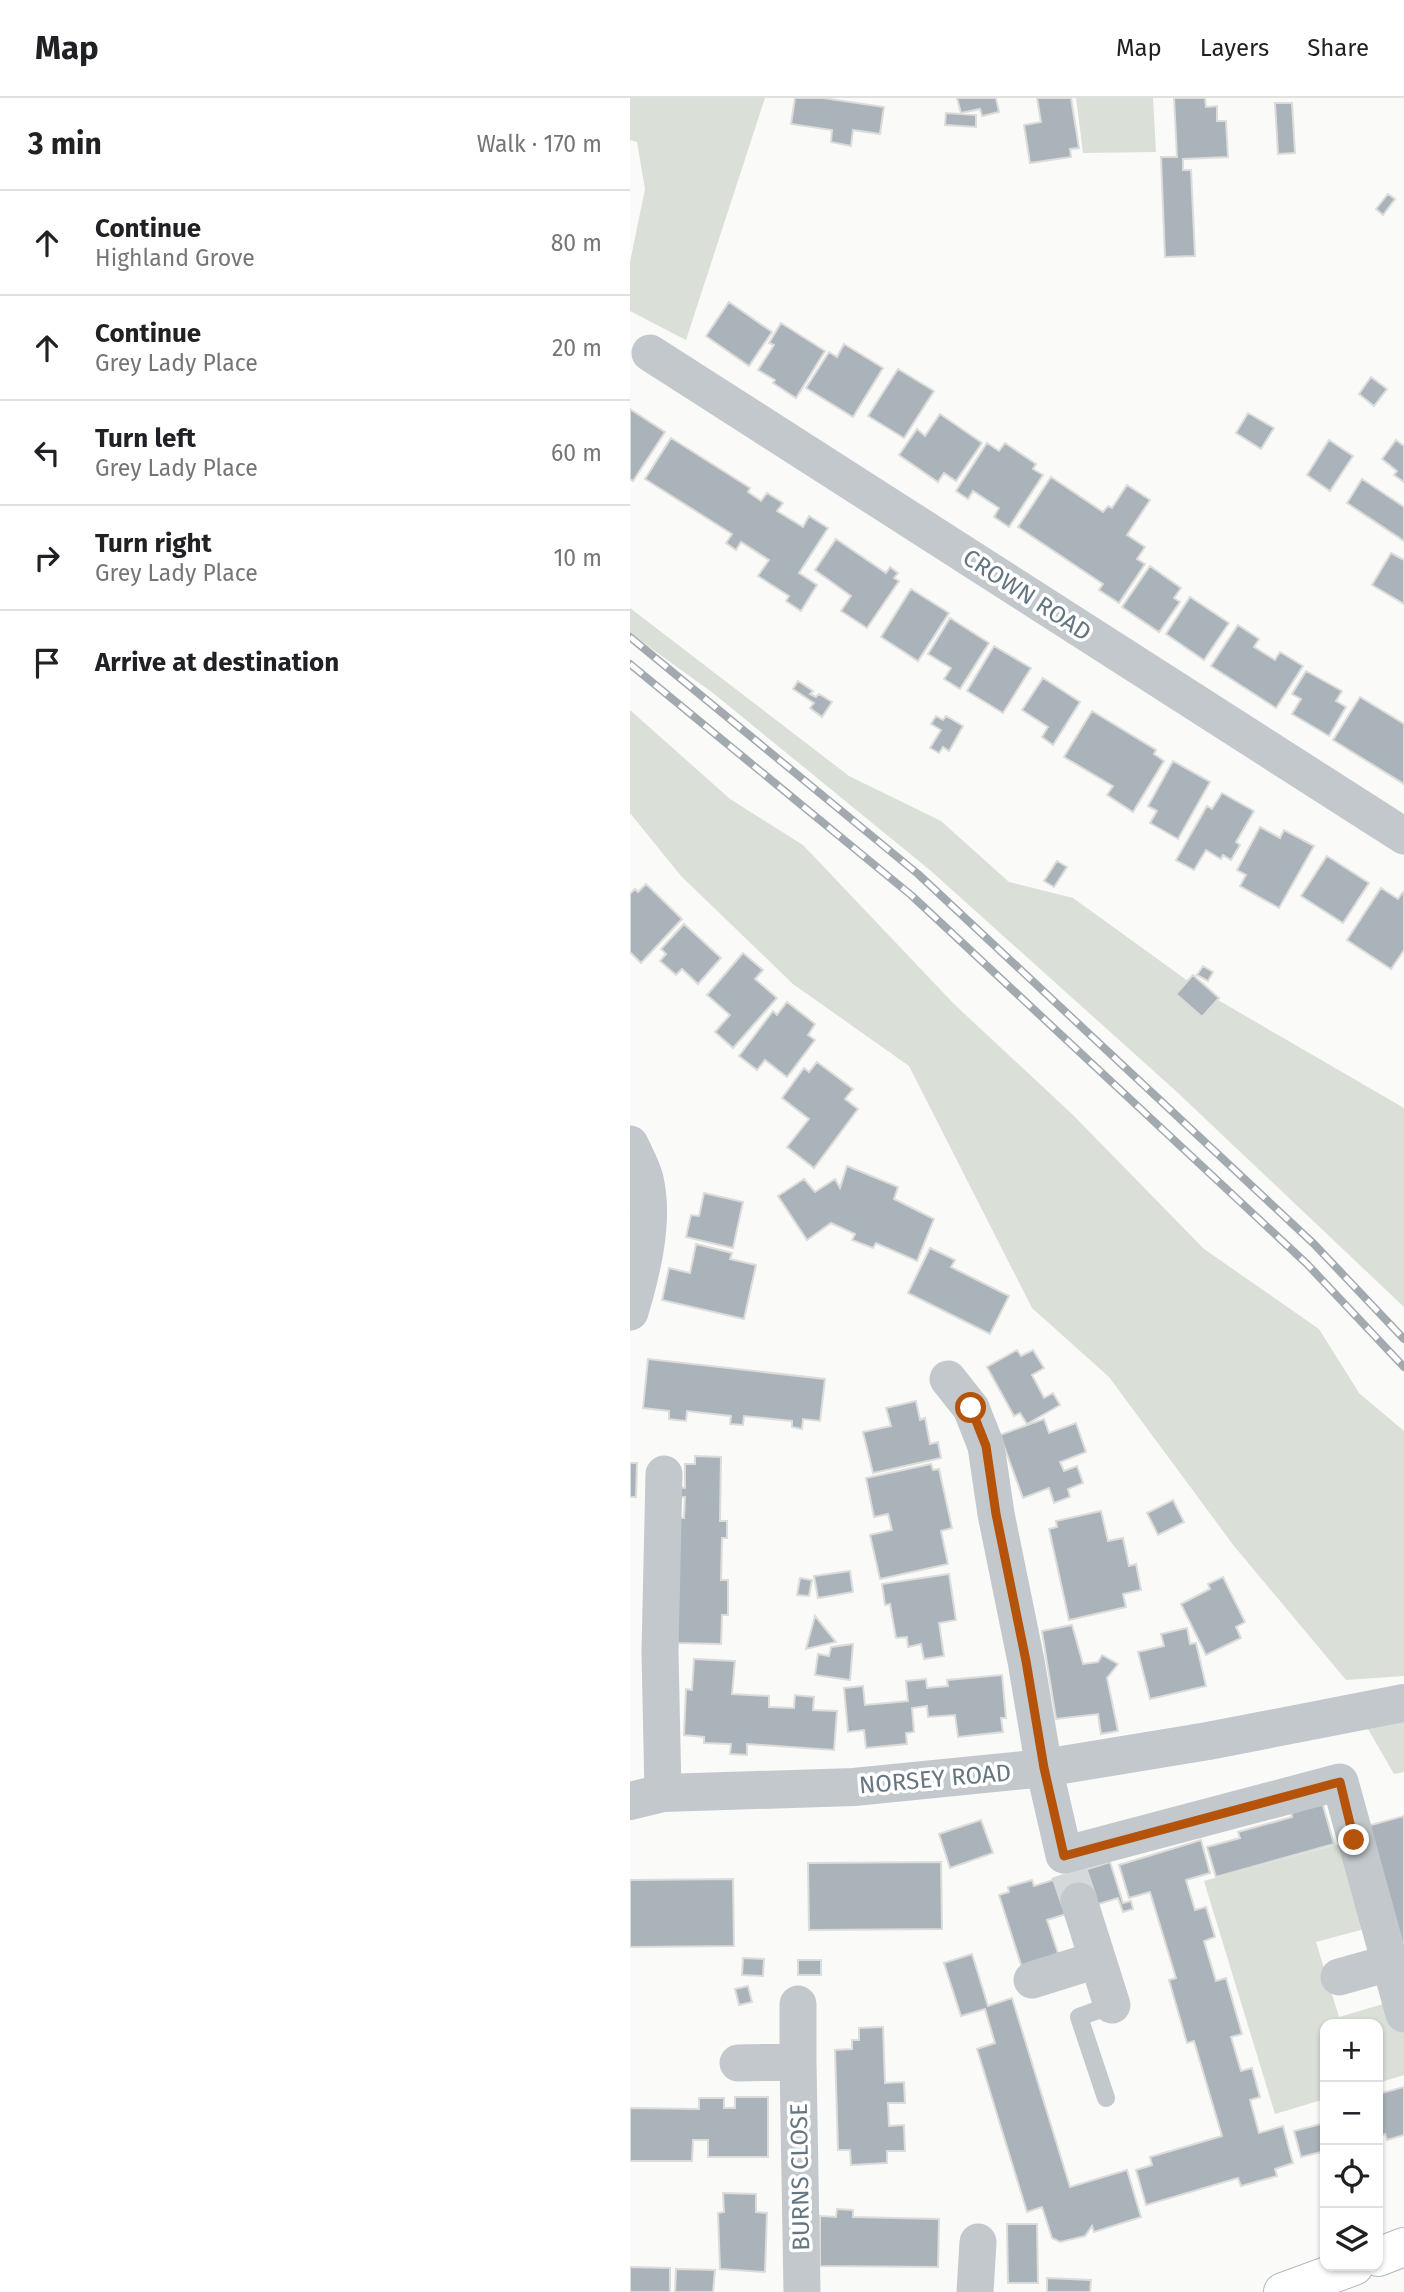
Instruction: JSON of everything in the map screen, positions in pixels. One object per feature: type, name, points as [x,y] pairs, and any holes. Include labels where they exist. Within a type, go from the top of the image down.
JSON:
[{"type":"main road","points":[[1383,2255],[1404,2247]]},
{"type":"main road","points":[[1283,2292],[1340,2271]]},
{"type":"street","name":"CROWN ROAD","points":[[650,353],[1404,836]]},
{"type":"street","points":[[630,1144],[645,1178],[648,1214],[645,1247],[630,1312]]},
{"type":"street","points":[[948,1379],[971,1408],[986,1446],[996,1514],[1026,1661],[1044,1768],[1070,1876],[1112,2005]]},
{"type":"street","points":[[647,1797],[646,1720],[660,1652],[664,1474]]},
{"type":"street","name":"NORSEY ROAD","points":[[647,1797],[853,1787],[1044,1768],[1208,1741],[1404,1703]]},
{"type":"street","points":[[1070,1876],[1340,1782],[1404,2014]]},
{"type":"street","points":[[1032,1980],[1096,1960]]},
{"type":"street","points":[[1339,1977],[1389,1963]]},
{"type":"street","name":"BURNS CLOSE","points":[[798,2004],[802,2292]]},
{"type":"street","points":[[738,2063],[798,2062]]},
{"type":"street","points":[[975,2292],[978,2242]]},
{"type":"lane","points":[[1106,2098],[1079,2017],[1112,2005]]},
{"type":"shaded area","points":[[630,98],[765,98],[686,340],[630,311],[630,262],[645,189],[637,142],[630,140]]},
{"type":"shaded area","points":[[1076,98],[1153,98],[1156,152],[1083,153]]},
{"type":"shaded area","points":[[630,608],[849,776],[941,821],[1009,882],[1073,898],[1199,989],[1404,1108],[1404,1307],[1177,1092],[931,871],[713,693],[630,633]]},
{"type":"shaded area","points":[[630,710],[730,799],[803,845],[954,1004],[1073,1115],[1204,1249],[1319,1329],[1359,1393],[1404,1431],[1404,1676],[1346,1680],[1234,1546],[1109,1377],[1032,1308],[909,1066],[793,984],[681,876],[630,813]]},
{"type":"shaded area","points":[[1404,1722],[1404,1772],[1394,1774],[1368,1729]]},
{"type":"shaded area","points":[[1354,1840],[1379,1925],[1316,1942],[1339,2017],[1400,1999],[1404,2014],[1404,2075],[1383,2081],[1383,2019],[1320,2019],[1320,2100],[1275,2114],[1204,1881]]},
{"type":"building","points":[[795,98],[823,98],[884,107],[880,134],[853,130],[851,146],[831,142],[832,130],[791,124]]},
{"type":"building","points":[[957,98],[996,98],[999,112],[982,116],[980,109],[961,113]]},
{"type":"building","points":[[1037,98],[1071,98],[1079,148],[1070,149],[1071,157],[1030,163],[1024,125],[1041,122]]},
{"type":"building","points":[[1174,98],[1205,98],[1206,107],[1217,106],[1217,121],[1226,121],[1228,157],[1183,159],[1183,170],[1191,170],[1195,256],[1165,257],[1161,157],[1177,157]]},
{"type":"building","points":[[1275,103],[1292,103],[1295,153],[1278,154]]},
{"type":"building","points":[[946,113],[976,115],[976,127],[945,125]]},
{"type":"building","points":[[1388,194],[1395,199],[1383,215],[1376,209]]},
{"type":"building","points":[[729,302],[772,332],[749,366],[706,336]]},
{"type":"building","points":[[781,323],[825,351],[796,398],[758,370],[774,345],[769,343]]},
{"type":"building","points":[[844,344],[883,368],[853,417],[806,388],[829,352],[837,357]]},
{"type":"building","points":[[898,369],[934,391],[904,438],[868,416]]},
{"type":"building","points":[[1371,377],[1387,389],[1374,406],[1359,394]]},
{"type":"building","points":[[630,409],[665,432],[633,481],[630,479]]},
{"type":"building","points":[[1248,413],[1274,428],[1261,449],[1236,433]]},
{"type":"building","points":[[940,414],[982,443],[956,481],[944,473],[938,482],[899,455],[917,429],[925,436]]},
{"type":"building","points":[[671,438],[750,488],[748,492],[761,501],[767,493],[783,503],[777,511],[803,527],[809,516],[828,528],[799,573],[817,585],[801,611],[786,601],[789,596],[758,576],[769,560],[741,542],[736,550],[726,543],[732,534],[645,479]]},
{"type":"building","points":[[1329,440],[1353,456],[1330,491],[1307,475]]},
{"type":"building","points":[[1396,440],[1404,446],[1404,482],[1394,475],[1397,471],[1382,459]]},
{"type":"building","points":[[987,443],[999,451],[1005,443],[1036,464],[1033,469],[1043,475],[1009,527],[994,517],[999,508],[973,491],[968,499],[956,491]]},
{"type":"building","points":[[1051,477],[1103,512],[1108,506],[1112,508],[1127,485],[1150,500],[1127,535],[1145,547],[1137,559],[1145,564],[1119,603],[1099,590],[1103,584],[1018,527]]},
{"type":"building","points":[[1362,479],[1404,507],[1404,541],[1347,503]]},
{"type":"building","points":[[836,539],[886,573],[890,567],[898,573],[894,578],[899,581],[867,628],[841,611],[851,596],[815,570]]},
{"type":"building","points":[[1391,553],[1404,560],[1404,604],[1372,585]]},
{"type":"building","points":[[1150,566],[1181,588],[1174,598],[1180,602],[1159,632],[1122,607]]},
{"type":"building","points":[[911,589],[949,613],[918,661],[881,637]]},
{"type":"building","points":[[1190,597],[1229,623],[1204,660],[1166,634]]},
{"type":"building","points":[[950,618],[989,643],[960,689],[944,679],[951,668],[928,654]]},
{"type":"building","points":[[1238,625],[1259,639],[1254,647],[1275,660],[1280,652],[1303,666],[1276,708],[1211,666]]},
{"type":"building","points":[[994,646],[1031,668],[1003,713],[967,691]]},
{"type":"building","points":[[1306,671],[1342,691],[1336,701],[1346,707],[1329,736],[1292,714],[1301,699],[1292,694]]},
{"type":"building","points":[[1043,678],[1080,702],[1053,745],[1042,737],[1048,727],[1022,710]]},
{"type":"building","points":[[798,681],[813,691],[810,694],[816,697],[819,694],[832,702],[822,717],[810,708],[814,703],[793,689]]},
{"type":"building","points":[[1360,697],[1404,724],[1404,784],[1333,740]]},
{"type":"building","points":[[1092,711],[1156,750],[1154,754],[1164,761],[1133,812],[1107,795],[1113,786],[1064,757]]},
{"type":"building","points":[[936,716],[943,720],[946,716],[963,726],[949,751],[943,747],[939,753],[930,748],[941,730],[931,724]]},
{"type":"building","points":[[1173,761],[1210,782],[1178,839],[1150,823],[1157,811],[1148,806]]},
{"type":"building","points":[[1222,793],[1254,811],[1236,842],[1240,845],[1231,860],[1223,855],[1221,859],[1206,850],[1194,870],[1176,860],[1207,806],[1212,809]]},
{"type":"building","points":[[1260,827],[1280,838],[1284,830],[1314,846],[1279,908],[1240,886],[1246,875],[1237,870]]},
{"type":"building","points":[[1327,856],[1369,883],[1343,923],[1301,896]]},
{"type":"building","points":[[1057,861],[1067,867],[1054,887],[1044,881]]},
{"type":"building","points":[[646,884],[682,919],[641,963],[630,952],[630,894],[635,889],[638,892]]},
{"type":"building","points":[[1381,888],[1398,899],[1404,893],[1404,950],[1391,969],[1347,940]]},
{"type":"building","points":[[684,924],[721,958],[698,984],[682,969],[676,975],[660,961],[666,954],[661,949]]},
{"type":"building","points":[[743,953],[763,970],[755,979],[777,998],[733,1048],[715,1032],[730,1015],[707,995]]},
{"type":"building","points":[[1203,966],[1213,972],[1208,981],[1197,975]]},
{"type":"building","points":[[1193,975],[1219,998],[1202,1017],[1176,994]]},
{"type":"building","points":[[787,1002],[815,1024],[808,1035],[815,1040],[787,1077],[765,1060],[757,1070],[739,1056],[773,1011],[777,1015]]},
{"type":"building","points":[[817,1062],[853,1089],[845,1099],[858,1109],[814,1168],[787,1147],[809,1119],[782,1098],[804,1068],[809,1072]]},
{"type":"building","points":[[847,1166],[898,1187],[894,1199],[934,1219],[917,1261],[876,1243],[873,1248],[852,1240],[855,1234],[831,1223],[807,1240],[778,1196],[804,1179],[815,1192],[835,1179],[840,1188]]},
{"type":"building","points":[[704,1193],[743,1202],[733,1248],[686,1237],[691,1215],[699,1216]]},
{"type":"building","points":[[696,1244],[732,1253],[730,1259],[756,1265],[744,1319],[662,1300],[669,1268],[690,1273]]},
{"type":"building","points":[[930,1248],[955,1260],[951,1267],[1009,1296],[990,1334],[908,1293]]},
{"type":"building","points":[[1017,1350],[1021,1356],[1033,1350],[1044,1368],[1032,1375],[1044,1398],[1053,1393],[1060,1405],[1027,1424],[1020,1413],[1014,1416],[987,1367]]},
{"type":"building","points":[[648,1359],[825,1379],[820,1421],[803,1419],[802,1429],[792,1427],[792,1421],[744,1416],[743,1425],[730,1424],[731,1416],[687,1411],[686,1421],[669,1419],[669,1411],[643,1408]]},
{"type":"building","points":[[916,1401],[920,1420],[925,1418],[930,1444],[938,1442],[941,1458],[873,1473],[863,1432],[891,1426],[886,1408]]},
{"type":"building","points":[[1044,1419],[1049,1433],[1076,1423],[1086,1452],[1060,1462],[1064,1471],[1077,1466],[1083,1483],[1068,1489],[1070,1497],[1054,1503],[1049,1488],[1023,1498],[1000,1435]]},
{"type":"building","points":[[695,1456],[721,1457],[720,1521],[727,1521],[727,1538],[722,1538],[721,1580],[728,1580],[728,1615],[722,1615],[721,1644],[676,1643],[676,1518],[684,1518],[685,1497],[676,1497],[676,1487],[685,1488],[685,1464],[695,1464]]},
{"type":"building","points":[[630,1463],[637,1463],[636,1497],[630,1497]]},
{"type":"building","points":[[931,1464],[933,1470],[939,1469],[952,1528],[941,1531],[948,1564],[880,1579],[870,1535],[892,1530],[888,1514],[874,1517],[866,1478]]},
{"type":"building","points":[[1173,1500],[1184,1522],[1158,1535],[1147,1513]]},
{"type":"building","points":[[1101,1511],[1108,1541],[1123,1538],[1129,1566],[1136,1564],[1141,1590],[1123,1594],[1126,1607],[1069,1620],[1049,1529],[1057,1527],[1056,1521]]},
{"type":"building","points":[[850,1571],[853,1592],[818,1598],[814,1576]]},
{"type":"building","points":[[949,1574],[956,1620],[939,1623],[944,1656],[924,1659],[921,1644],[908,1647],[907,1637],[896,1638],[890,1604],[885,1605],[882,1584]]},
{"type":"building","points":[[1223,1577],[1245,1622],[1236,1627],[1241,1638],[1206,1655],[1181,1604],[1210,1589],[1208,1584]]},
{"type":"building","points":[[800,1578],[812,1580],[809,1596],[797,1595]]},
{"type":"building","points":[[815,1616],[836,1642],[806,1649]]},
{"type":"building","points":[[1072,1625],[1083,1664],[1098,1662],[1102,1655],[1118,1664],[1107,1678],[1118,1731],[1101,1734],[1098,1714],[1056,1719],[1042,1631]]},
{"type":"building","points":[[1187,1628],[1190,1644],[1196,1643],[1206,1686],[1150,1699],[1138,1652],[1164,1646],[1161,1634]]},
{"type":"building","points":[[853,1644],[850,1680],[815,1675],[818,1654],[829,1656],[831,1647]]},
{"type":"building","points":[[694,1659],[735,1661],[732,1694],[769,1696],[769,1707],[794,1708],[795,1695],[814,1697],[813,1710],[837,1711],[834,1750],[747,1744],[747,1755],[730,1754],[731,1744],[704,1743],[704,1737],[684,1735],[686,1689],[692,1690]]},
{"type":"building","points":[[1002,1675],[1006,1718],[1001,1718],[1003,1732],[958,1737],[955,1715],[928,1717],[927,1706],[912,1708],[914,1732],[906,1733],[907,1744],[866,1748],[864,1730],[848,1732],[844,1688],[863,1686],[865,1705],[908,1701],[906,1681],[926,1679],[927,1688],[948,1686],[947,1680]]},
{"type":"building","points":[[1322,1802],[1334,1844],[1216,1877],[1207,1847],[1240,1838],[1238,1832],[1292,1817],[1291,1811]]},
{"type":"building","points":[[1404,1816],[1404,1941],[1398,1942],[1364,1827]]},
{"type":"building","points":[[981,1820],[993,1853],[950,1868],[939,1834]]},
{"type":"building","points":[[1201,1840],[1210,1873],[1186,1880],[1195,1910],[1206,1907],[1215,1937],[1204,1941],[1216,1981],[1226,1978],[1242,2034],[1231,2037],[1241,2071],[1252,2068],[1260,2097],[1250,2100],[1259,2133],[1283,2126],[1293,2163],[1275,2169],[1277,2176],[1241,2186],[1238,2178],[1146,2205],[1136,2170],[1152,2165],[1150,2157],[1222,2136],[1194,2041],[1187,2043],[1169,1980],[1176,1978],[1150,1892],[1129,1898],[1119,1865]]},
{"type":"building","points":[[941,1862],[942,1929],[809,1930],[808,1863]]},
{"type":"building","points":[[1110,1862],[1123,1903],[1131,1901],[1133,1909],[1123,1912],[1118,1898],[1047,1920],[1060,1959],[1023,1971],[999,1895],[1009,1892],[1008,1887],[1032,1880],[1034,1886]]},
{"type":"building","points":[[733,1879],[734,1946],[630,1947],[630,1880]]},
{"type":"building","points":[[972,1954],[988,2006],[1012,1998],[1070,2187],[1127,2170],[1141,2217],[1094,2232],[1092,2226],[1085,2236],[1060,2242],[1052,2238],[1042,2207],[1027,2212],[977,2049],[995,2043],[985,2009],[961,2016],[944,1963]]},
{"type":"building","points":[[743,1958],[764,1959],[763,1976],[742,1975]]},
{"type":"building","points":[[798,1960],[821,1960],[821,1975],[798,1975]]},
{"type":"building","points":[[748,1986],[752,2002],[739,2005],[735,1989]]},
{"type":"building","points":[[883,2027],[885,2083],[904,2082],[905,2103],[888,2103],[889,2126],[904,2125],[905,2151],[887,2151],[887,2163],[851,2165],[850,2150],[838,2150],[835,2050],[852,2049],[852,2040],[859,2040],[859,2028]]},
{"type":"building","points":[[1404,2087],[1404,2135],[1387,2140],[1383,2135],[1383,2093]]},
{"type":"building","points":[[735,2097],[768,2097],[768,2157],[708,2157],[708,2140],[693,2140],[692,2161],[630,2161],[630,2108],[699,2109],[699,2098],[724,2098],[724,2108],[735,2108]]},
{"type":"building","points":[[1320,2124],[1320,2152],[1301,2157],[1294,2131]]},
{"type":"building","points":[[723,2193],[756,2194],[756,2212],[767,2213],[765,2272],[720,2269],[718,2213],[724,2212]]},
{"type":"building","points":[[837,2209],[853,2210],[853,2217],[939,2219],[938,2267],[820,2266],[820,2216],[836,2217]]},
{"type":"building","points":[[1007,2224],[1037,2224],[1038,2283],[1008,2283]]},
{"type":"building","points":[[630,2267],[670,2268],[670,2292],[630,2292]]},
{"type":"building","points":[[676,2269],[715,2270],[713,2292],[675,2292]]},
{"type":"building","points":[[1047,2278],[1091,2280],[1090,2292],[1047,2292]]},
{"type":"tunnel","points":[[1069,1872],[1079,1901]]},
{"type":"railway","points":[[630,637],[918,874],[1314,1244],[1404,1339]]},
{"type":"railway","points":[[630,664],[911,895],[1307,1264],[1404,1367]]},
{"type":"route","points":[[971,1408],[986,1446],[996,1514],[1026,1661],[1044,1768],[1064,1856],[1340,1782],[1354,1840]]}]
